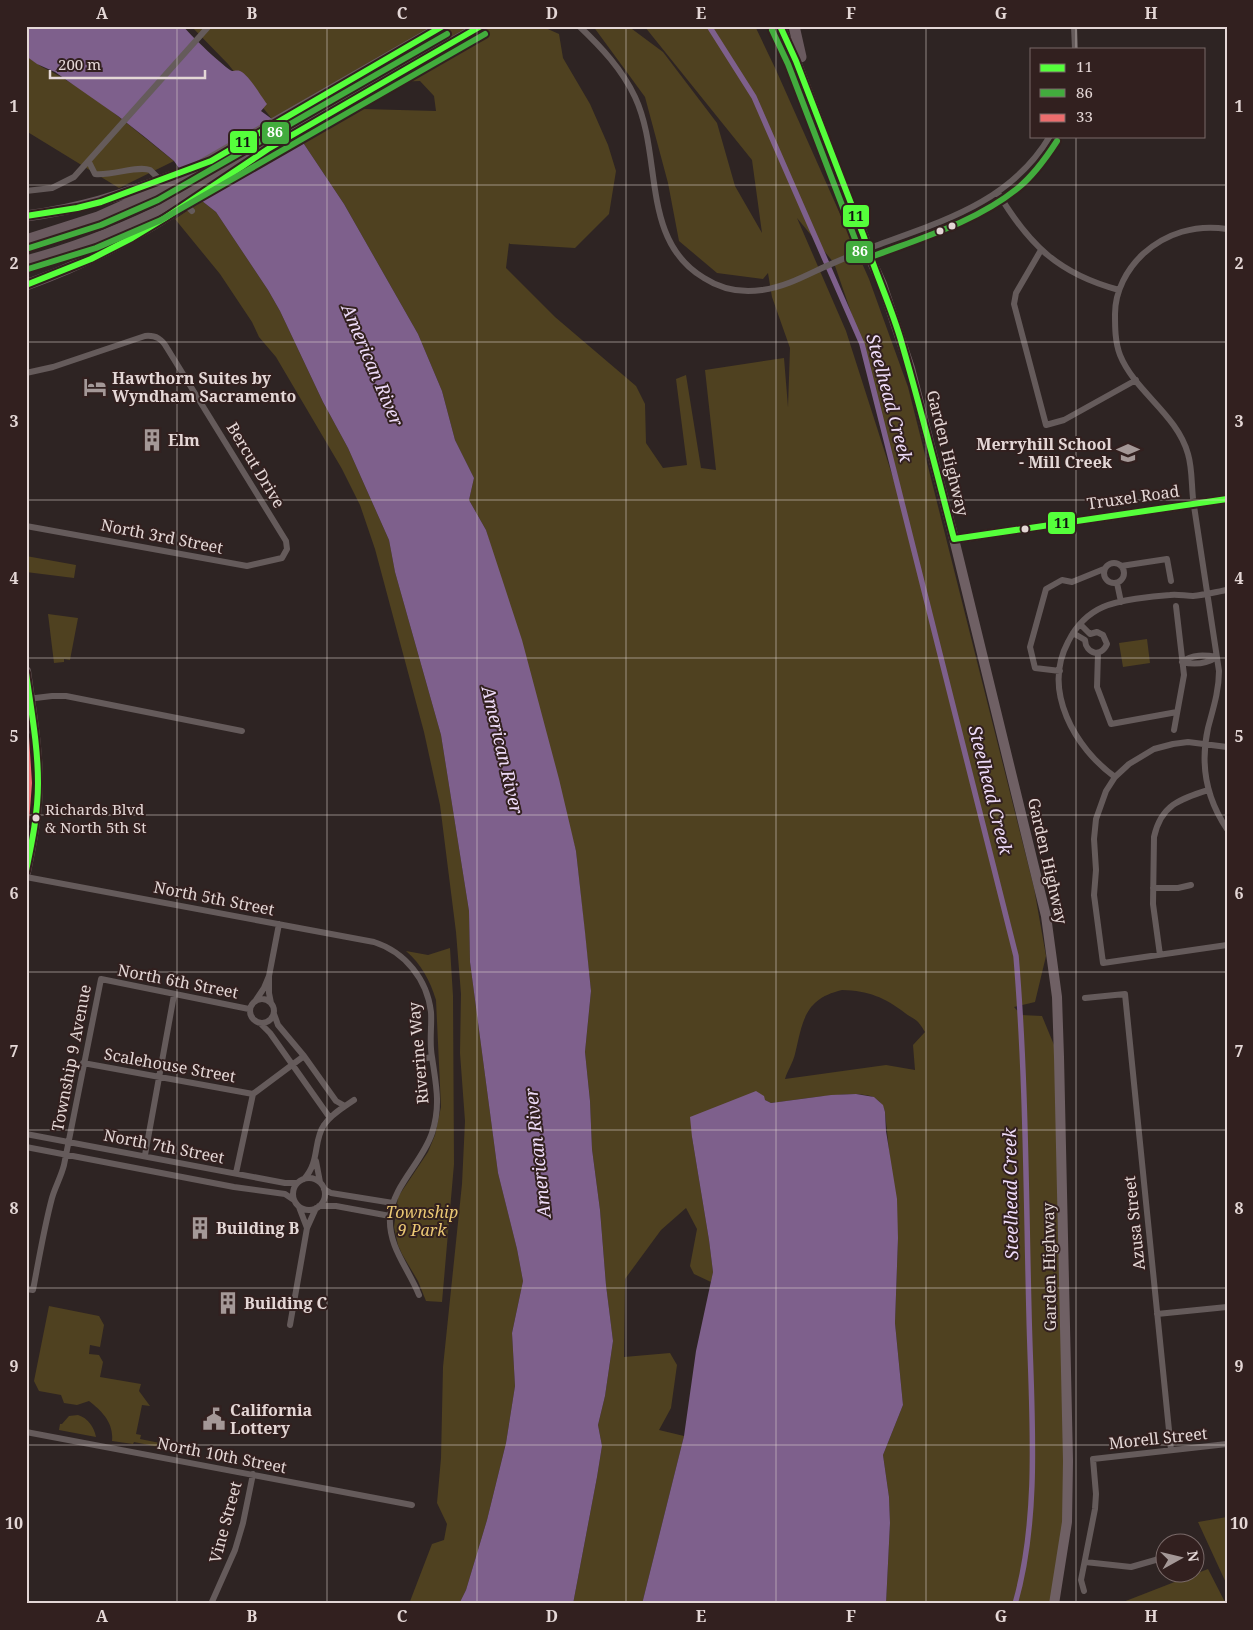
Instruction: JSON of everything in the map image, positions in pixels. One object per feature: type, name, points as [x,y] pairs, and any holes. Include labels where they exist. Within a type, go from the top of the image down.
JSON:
[{"type":"highway","points":[[26,240],[65,228],[123,206],[176,180],[443,26]]},
{"type":"highway","points":[[26,261],[78,246],[157,212],[481,26]]},
{"type":"highway","points":[[792,26],[801,57]]},
{"type":"highway","points":[[26,285],[97,256],[154,225],[268,149]]},
{"type":"highway","points":[[26,216],[77,208],[125,194],[211,161]]},
{"type":"main road","name":"Garden Highway","points":[[780,26],[796,61],[868,249],[875,272],[882,284],[905,351],[954,539],[1039,882],[1051,942],[1057,997],[1068,1497],[1065,1540],[1054,1604]]},
{"type":"main road","name":"Garden Highway","points":[[801,57],[830,151]]},
{"type":"main road","name":"Truxel Road","points":[[954,539],[1227,499]]},
{"type":"main road","points":[[26,671],[28,699],[36,742],[38,784],[34,826],[26,872]]},
{"type":"street","points":[[26,191],[42,190],[61,184],[74,177],[208,26]]},
{"type":"street","points":[[366,26],[382,26]]},
{"type":"street","points":[[579,26],[600,46],[620,71],[635,98],[648,134],[656,198],[663,228],[676,253],[685,264],[710,282],[739,291],[763,290],[787,284],[850,256],[970,209],[998,193],[1030,165],[1049,138]]},
{"type":"street","points":[[1074,26],[1075,48]]},
{"type":"street","points":[[89,162],[93,170],[100,174],[147,168],[154,172],[192,211]]},
{"type":"street","points":[[998,193],[1018,225],[1052,259],[1083,277],[1119,290]]},
{"type":"street","points":[[1227,229],[1192,229],[1164,239],[1140,257],[1127,273],[1119,290],[1115,310],[1116,341],[1121,356],[1136,380],[1167,417],[1184,442],[1188,456],[1193,503],[1217,657],[1219,683],[1205,744],[1205,770],[1208,790],[1216,811],[1227,829]]},
{"type":"street","points":[[1041,250],[1016,293],[1014,304],[1046,425],[1064,420],[1136,380]]},
{"type":"street","name":"Bercut Drive","points":[[26,373],[54,367],[145,336],[153,336],[160,339],[177,362],[286,541],[287,549]]},
{"type":"street","name":"North 3rd Street","points":[[26,526],[247,566],[254,566],[282,558],[287,549]]},
{"type":"street","points":[[1121,566],[1167,559],[1171,581]]},
{"type":"street","points":[[1060,671],[1035,668],[1030,647],[1046,589],[1062,580],[1072,582],[1104,569],[1109,564],[1116,563],[1121,566],[1124,572],[1122,579],[1117,583],[1110,583],[1104,577],[1104,569]]},
{"type":"street","points":[[1117,583],[1121,602]]},
{"type":"street","points":[[1115,777],[1095,761],[1079,741],[1072,730],[1061,698],[1060,671],[1063,653],[1073,632],[1096,610],[1121,602],[1170,595],[1190,596],[1227,590]]},
{"type":"street","points":[[1174,730],[1184,674],[1176,606]]},
{"type":"street","points":[[1073,632],[1085,640],[1090,652],[1098,653],[1105,648],[1105,638],[1100,633],[1090,634],[1080,624]]},
{"type":"street","points":[[1098,653],[1097,687],[1111,724],[1176,712]]},
{"type":"street","points":[[1182,662],[1189,664],[1209,663],[1217,657]]},
{"type":"street","points":[[28,699],[66,696],[242,731]]},
{"type":"street","points":[[1227,747],[1183,743],[1154,749],[1129,764],[1115,777],[1102,800],[1095,829],[1096,863],[1094,895],[1103,963],[1227,945]]},
{"type":"street","points":[[1160,955],[1153,904],[1154,837],[1159,822],[1168,808],[1178,801],[1208,790]]},
{"type":"street","name":"North 5th Street","points":[[26,877],[374,942],[395,952]]},
{"type":"street","points":[[1153,888],[1178,888],[1191,884]]},
{"type":"street","points":[[279,924],[269,976],[269,993],[274,1014],[278,1025],[304,1056],[336,1101],[345,1106]]},
{"type":"street","name":"Riverine Way","points":[[395,952],[411,966],[425,989],[431,1013],[432,1057],[438,1094],[435,1121],[426,1148],[401,1186],[390,1216],[395,1248],[419,1295]]},
{"type":"street","points":[[269,976],[264,988],[251,1005],[251,1017],[270,1033],[330,1118]]},
{"type":"street","name":"North 6th Street","points":[[101,979],[250,1009]]},
{"type":"street","name":"Township 9 Avenue","points":[[30,1290],[47,1217],[69,1142],[101,979]]},
{"type":"street","name":"Azusa Street","points":[[1085,998],[1125,994],[1170,1450]]},
{"type":"street","points":[[145,1155],[174,995]]},
{"type":"street","points":[[256,1000],[264,999],[271,1003]]},
{"type":"street","points":[[261,1024],[271,1020],[274,1014]]},
{"type":"street","points":[[236,1173],[253,1094],[304,1056]]},
{"type":"street","points":[[419,1060],[432,1057]]},
{"type":"street","name":"Scalehouse Street","points":[[83,1063],[253,1094]]},
{"type":"street","points":[[290,1325],[307,1228],[324,1198],[324,1189],[320,1182],[316,1160],[320,1135],[324,1125],[330,1118],[354,1100]]},
{"type":"street","name":"North 7th Street","points":[[26,1134],[285,1183],[297,1183]]},
{"type":"street","name":"North 7th Street","points":[[26,1148],[234,1187],[285,1194],[294,1200]]},
{"type":"street","points":[[307,1228],[293,1194],[297,1183],[308,1174],[316,1160]]},
{"type":"street","points":[[304,1178],[312,1178],[320,1182]]},
{"type":"street","points":[[324,1189],[331,1193],[394,1203]]},
{"type":"street","points":[[299,1207],[307,1210],[336,1206],[390,1216]]},
{"type":"street","points":[[1157,1314],[1227,1307]]},
{"type":"street","name":"North 10th Street","points":[[26,1432],[412,1505]]},
{"type":"street","name":"Morell Street","points":[[1085,1562],[1096,1502],[1093,1459],[1227,1444]]},
{"type":"street","name":"Vine Street","points":[[211,1604],[235,1550],[253,1474]]},
{"type":"street","points":[[1084,1591],[1081,1580],[1085,1562],[1131,1567],[1156,1560]]},
{"type":"green space","points":[[191,26],[534,26],[535,29],[541,26],[559,34],[563,58],[590,104],[608,145],[616,171],[609,214],[575,248],[509,243],[506,268],[555,317],[636,386],[645,404],[646,443],[663,468],[687,465],[676,379],[686,375],[701,468],[716,470],[705,370],[784,358],[788,407],[790,348],[772,297],[768,273],[763,279],[717,273],[679,241],[668,183],[645,97],[593,26],[755,26],[869,279],[908,387],[1034,888],[1046,956],[1035,1002],[1014,1007],[1021,1015],[1042,1016],[1059,1057],[1068,1461],[1062,1556],[1053,1604],[886,1604],[890,1523],[889,1497],[883,1455],[903,1405],[895,1323],[898,1238],[885,1112],[880,1103],[873,1097],[853,1094],[771,1103],[765,1100],[692,1137],[709,1240],[713,1272],[711,1282],[694,1274],[690,1266],[697,1229],[686,1208],[661,1230],[625,1279],[624,1357],[670,1353],[677,1365],[671,1408],[659,1430],[684,1436],[642,1604],[573,1604],[602,1446],[598,1425],[605,1396],[613,1341],[592,1149],[585,1052],[591,991],[576,851],[486,530],[469,500],[474,478],[455,440],[442,391],[418,334],[344,204],[302,141],[363,109],[436,111],[434,96],[420,81],[394,82],[292,144],[228,64]],"holes":[[[645,27],[752,160],[762,233],[735,186],[717,123],[663,52],[632,29]],[[797,218],[834,263],[862,344],[911,534],[846,331]],[[842,990],[868,993],[890,1003],[918,1022],[925,1032],[913,1045],[915,1070],[886,1065],[785,1079],[794,1057],[800,1031],[807,1013],[820,999]]]},
{"type":"green space","points":[[26,56],[94,98],[174,161],[119,188],[26,131]]},
{"type":"green space","points":[[202,201],[216,212],[268,290],[280,311],[323,402],[348,448],[389,540],[395,572],[441,735],[469,911],[470,962],[498,1173],[523,1281],[512,1333],[515,1386],[506,1443],[487,1520],[466,1590],[459,1604],[409,1604],[432,1544],[444,1540],[447,1524],[437,1503],[441,1458],[443,1367],[462,1184],[465,1121],[460,1053],[461,994],[456,932],[440,805],[424,732],[375,549],[360,505],[342,469],[276,357],[259,337],[252,322],[220,274],[175,219]]},
{"type":"green space","points":[[26,556],[76,565],[74,578],[26,572]]},
{"type":"green space","points":[[48,614],[78,618],[70,660],[64,659],[64,662],[54,663]]},
{"type":"green space","points":[[1147,639],[1150,663],[1123,667],[1119,643]]},
{"type":"green space","name":"Township 9 Park","points":[[450,948],[453,996],[454,1164],[442,1302],[426,1301],[418,1281],[398,1245],[394,1227],[398,1197],[428,1152],[435,1135],[441,1107],[436,1000],[424,973],[406,951],[428,955]]},
{"type":"green space","points":[[49,1306],[99,1316],[104,1325],[100,1347],[90,1345],[89,1354],[99,1355],[103,1362],[100,1377],[141,1384],[139,1391],[150,1406],[142,1405],[136,1434],[141,1435],[140,1439],[165,1444],[164,1448],[134,1442],[133,1444],[112,1441],[109,1423],[89,1401],[77,1405],[64,1403],[61,1395],[39,1391],[34,1381]]},
{"type":"green space","points":[[78,1415],[90,1423],[96,1437],[59,1430],[60,1424],[69,1416]]},
{"type":"green space","points":[[1227,1517],[1227,1585],[1206,1539],[1206,1532],[1203,1532],[1198,1522]]},
{"type":"green space","points":[[1208,1569],[1226,1604],[1118,1604],[1175,1582],[1206,1582],[1206,1570]]},
{"type":"water","name":"American River","points":[[26,26],[183,26],[228,69],[240,71],[247,77],[267,104],[261,111],[302,141],[344,204],[418,334],[442,391],[455,440],[474,478],[469,500],[486,530],[522,640],[576,851],[591,991],[585,1052],[592,1149],[613,1341],[605,1396],[598,1425],[602,1446],[573,1604],[459,1604],[466,1590],[487,1520],[506,1443],[515,1386],[512,1333],[523,1281],[498,1173],[470,962],[469,911],[441,735],[395,572],[389,540],[348,448],[323,402],[280,311],[216,212],[202,201],[174,161],[146,138],[55,72],[37,64],[26,56]]},
{"type":"water","points":[[756,1091],[771,1103],[831,1095],[856,1094],[874,1097],[883,1105],[885,1112],[886,1131],[897,1199],[898,1238],[895,1323],[903,1405],[883,1455],[889,1497],[890,1523],[886,1604],[642,1604],[684,1436],[696,1351],[713,1272],[690,1117]]},
{"type":"waterway","name":"Steelhead Creek","points":[[709,26],[754,97],[862,344],[1016,956],[1024,1090],[1032,1460],[1028,1534],[1023,1570],[1015,1604]]},
{"type":"transit line","name":"11","points":[[26,216],[101,202],[211,161],[443,26]]},
{"type":"transit line","name":"11","points":[[26,285],[91,259],[132,238],[268,149],[481,26]]},
{"type":"transit line","name":"11","points":[[780,26],[796,61],[898,331],[954,539],[1227,499]]},
{"type":"transit line","name":"86","points":[[772,30],[788,64],[860,252],[864,257],[871,257],[928,236],[966,220],[1002,200],[1029,178],[1057,141]]},
{"type":"transit line","name":"86","points":[[29,248],[101,225],[158,200],[447,34]]},
{"type":"transit line","name":"86","points":[[28,269],[96,248],[161,220],[485,34]]},
{"type":"transit line","name":"11","points":[[26,673],[38,769],[36,816],[26,871]]},
{"type":"transit line","name":"33","points":[[26,737],[29,783],[26,822]]},
{"type":"place","name":"Hawthorn Suites by Wyndham Sacramento","points":[[95,387]]},
{"type":"place","name":"Elm","points":[[152,440]]},
{"type":"place","name":"Merryhill School - Mill Creek","points":[[1128,453]]},
{"type":"place","name":"Richards Blvd & North 5th St","points":[[36,818]]},
{"type":"place","name":"Building B","points":[[200,1228]]},
{"type":"place","name":"Building C","points":[[228,1303]]},
{"type":"place","name":"California Lottery","points":[[214,1419]]}]
